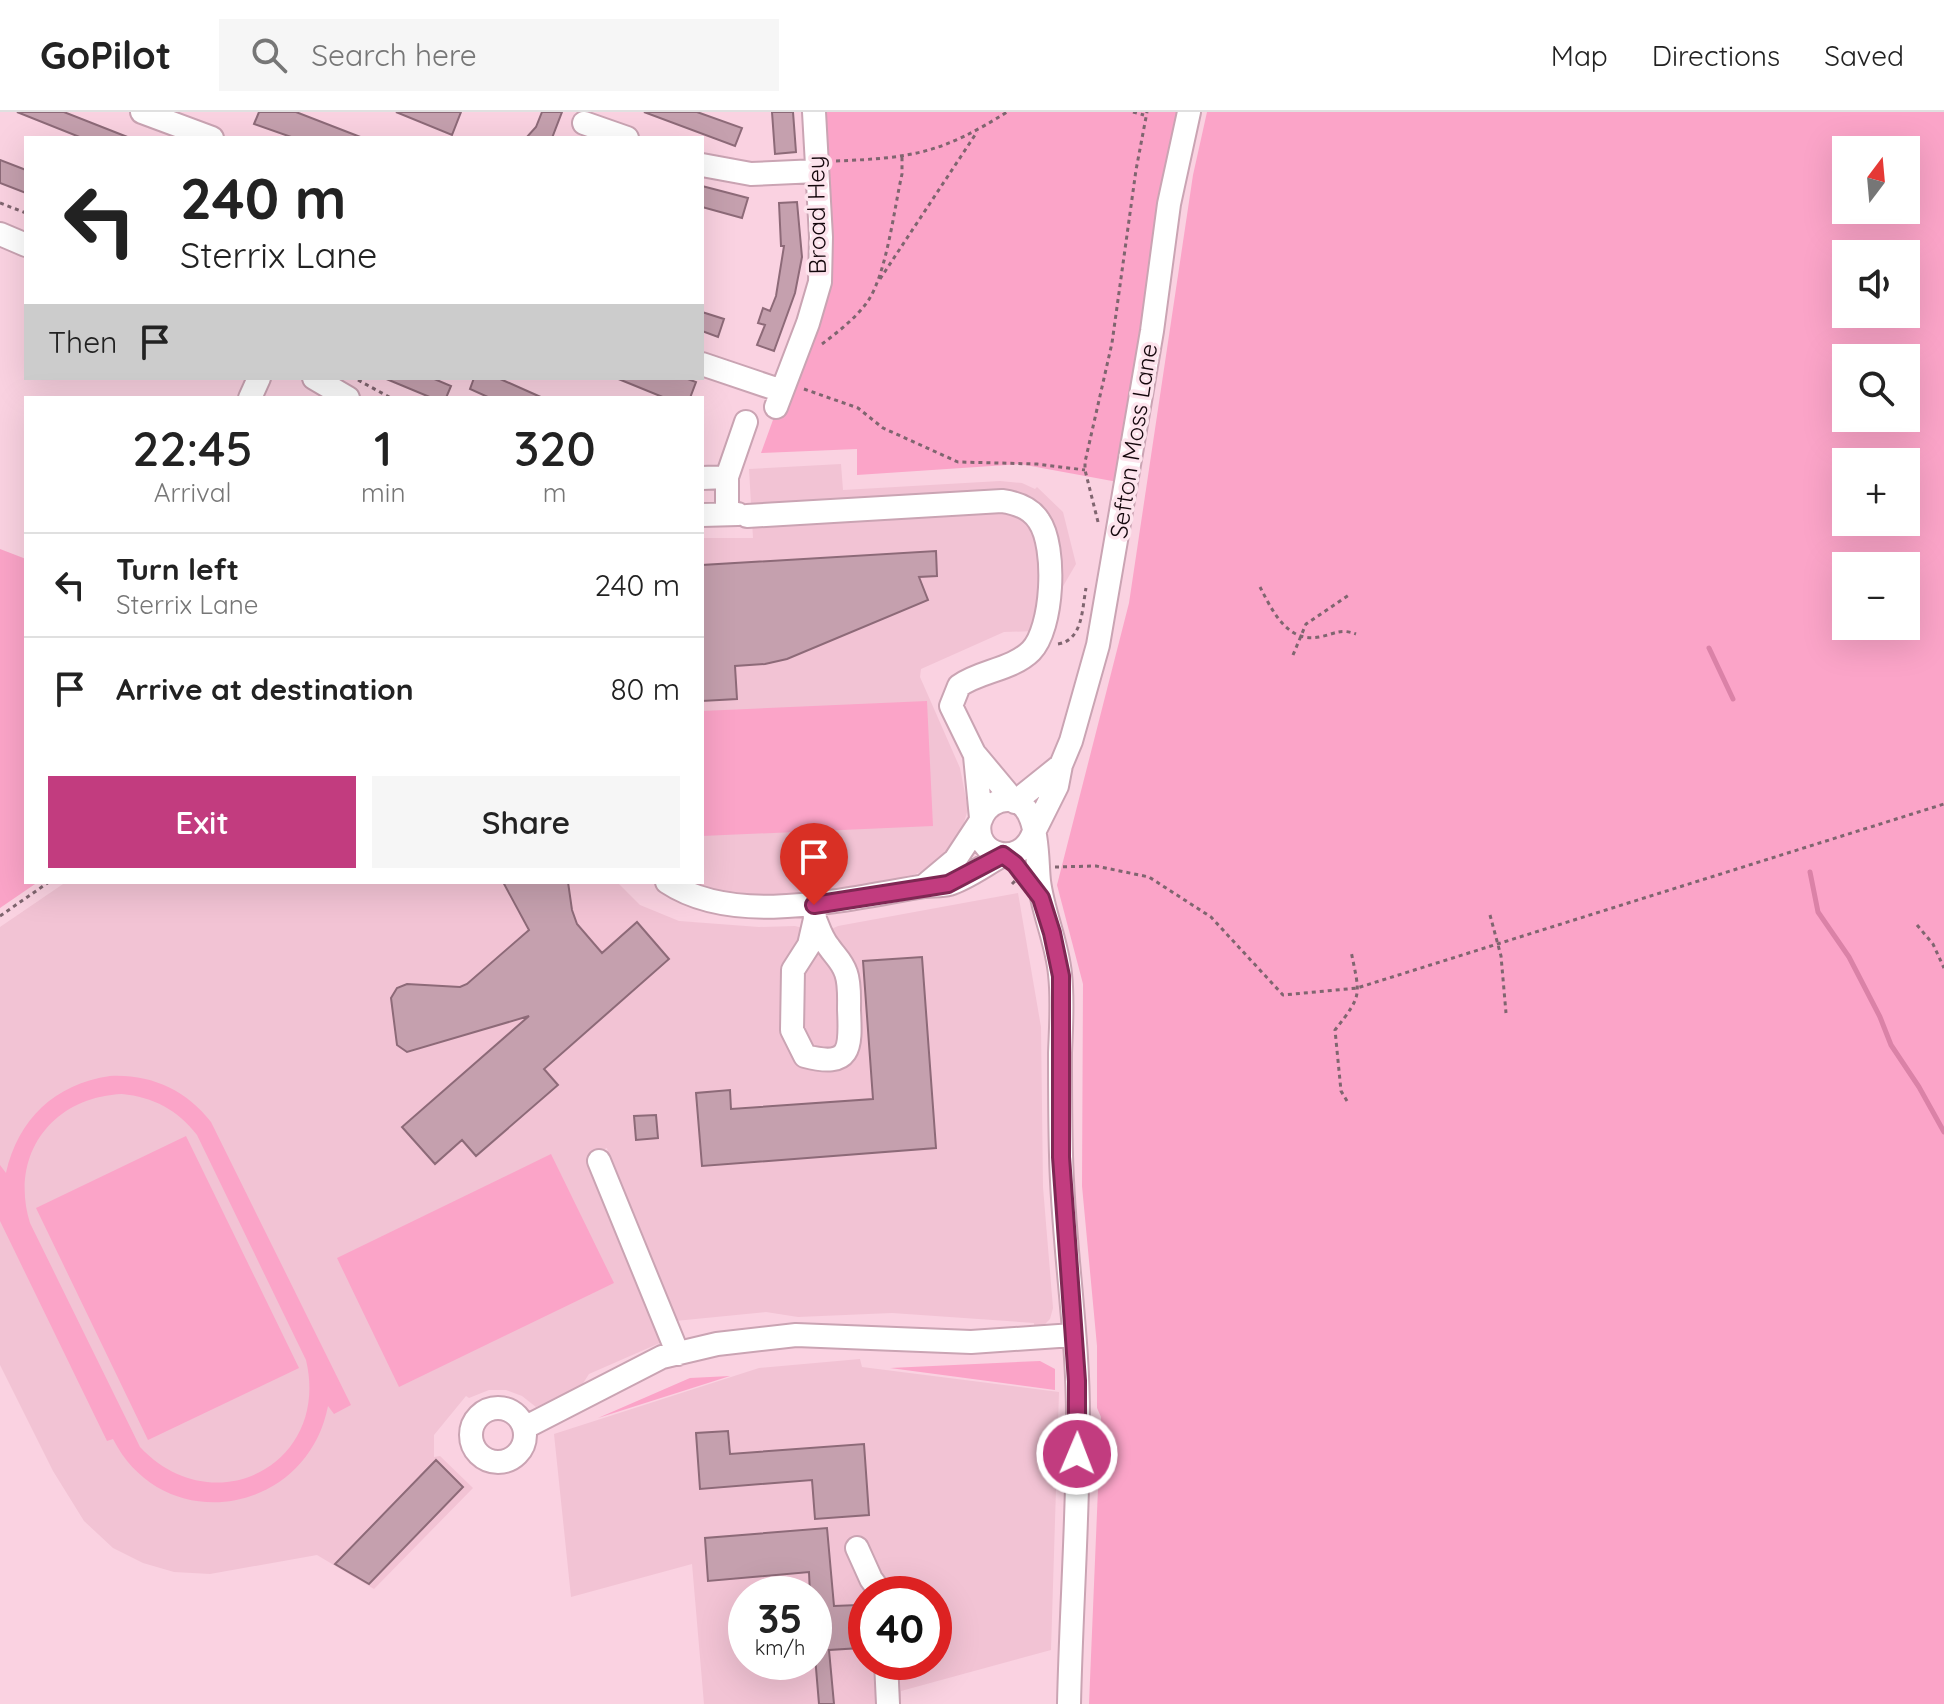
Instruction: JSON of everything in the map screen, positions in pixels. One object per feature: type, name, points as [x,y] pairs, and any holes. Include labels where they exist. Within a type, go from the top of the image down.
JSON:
[{"type":"street","points":[[142,112],[173,117],[208,136]]},
{"type":"street","name":"Broad Hey","points":[[781,393],[820,282],[821,237],[814,112]]},
{"type":"street","name":"Sefton Moss Lane","points":[[1034,833],[1052,800],[1098,645],[1152,331],[1174,179],[1189,112]]},
{"type":"street","points":[[583,124],[621,136]]},
{"type":"street","points":[[704,165],[751,174],[817,166]]},
{"type":"street","points":[[0,234],[24,244]]},
{"type":"street","points":[[704,365],[781,393]]},
{"type":"street","points":[[317,380],[345,396]]},
{"type":"street","points":[[737,515],[727,477],[746,422]]},
{"type":"street","points":[[704,478],[727,477]]},
{"type":"street","points":[[704,515],[1002,501],[1032,512],[1044,531],[1050,582],[1045,622],[1039,641],[1028,654],[965,681],[951,699],[952,713],[974,753],[1014,801],[1028,810],[1034,824],[1041,898],[1061,976],[1061,1157],[1078,1426],[1069,1704]]},
{"type":"street","points":[[974,753],[982,840],[1024,874],[1041,898]]},
{"type":"street","points":[[924,886],[955,860],[985,811],[998,802],[1014,801],[1061,765]]},
{"type":"street","points":[[670,884],[684,894],[724,902],[815,912],[924,886],[948,884],[1004,855],[1020,852],[1034,833]]},
{"type":"street","points":[[815,912],[822,936],[840,959],[847,975],[851,1041],[838,1058],[824,1061],[805,1056],[792,1030],[793,970],[809,945],[815,912]]},
{"type":"street","points":[[599,1161],[678,1354]]},
{"type":"street","points":[[524,1428],[662,1357],[717,1344],[796,1335],[971,1342],[1073,1335]]},
{"type":"street","points":[[857,1548],[870,1576]]},
{"type":"street","points":[[887,1680],[888,1704]]},
{"type":"path","points":[[1097,528],[1096,510],[1085,470],[1114,332],[1146,114],[1133,112]]},
{"type":"path","points":[[817,166],[902,157],[935,150],[977,131],[1004,113]]},
{"type":"path","points":[[877,282],[977,131]]},
{"type":"path","points":[[799,349],[817,347],[868,301],[877,282],[902,174],[902,157]]},
{"type":"path","points":[[0,203],[24,212]]},
{"type":"path","points":[[359,380],[387,396]]},
{"type":"path","points":[[781,393],[858,408],[883,428],[958,462],[1037,464],[1085,470]]},
{"type":"path","points":[[1050,644],[1064,643],[1074,638],[1087,582]]},
{"type":"path","points":[[1260,587],[1285,628],[1315,638],[1344,630],[1356,634]]},
{"type":"path","points":[[1293,655],[1306,624],[1349,595]]},
{"type":"path","points":[[1048,867],[1096,866],[1149,877],[1211,917],[1283,995],[1357,988],[1944,804]]},
{"type":"path","points":[[0,916],[46,884]]},
{"type":"path","points":[[1490,915],[1501,956],[1506,1013]]},
{"type":"path","points":[[1917,925],[1933,944],[1944,968]]},
{"type":"path","points":[[1347,1101],[1341,1091],[1335,1030],[1355,1006],[1357,988],[1351,951]]},
{"type":"shaded area","points":[[814,112],[1197,112],[1182,173],[1134,485],[1020,464],[857,475],[857,449],[761,453],[808,323]]},
{"type":"shaded area","points":[[1207,112],[1944,112],[1944,1704],[1089,1704],[1101,1417],[1097,1408],[1097,1346],[1082,1186],[1083,984],[1057,885],[1129,603],[1193,175]]},
{"type":"shaded area","points":[[841,464],[843,490],[1000,481],[1022,483],[1035,489],[1037,487],[1063,512],[1076,564],[1037,631],[1004,632],[921,669],[920,677],[960,768],[968,809],[959,839],[932,867],[901,880],[833,894],[744,898],[674,884],[704,884],[704,538],[753,538],[749,469]]},
{"type":"shaded area","points":[[0,549],[24,558],[24,884],[35,884],[0,908]]},
{"type":"shaded area","points":[[927,701],[933,826],[704,836],[704,711]]},
{"type":"shaded area","points":[[63,884],[619,884],[640,905],[679,921],[759,927],[795,926],[823,933],[838,926],[1018,893],[1041,1027],[1043,1187],[1053,1308],[1050,1319],[1034,1329],[1034,1323],[892,1313],[798,1317],[766,1312],[675,1321],[610,1164],[607,1148],[587,1157],[662,1342],[589,1374],[580,1388],[536,1407],[522,1396],[506,1390],[489,1390],[469,1398],[466,1396],[434,1435],[434,1457],[440,1456],[473,1488],[374,1589],[317,1555],[210,1574],[174,1572],[143,1563],[113,1548],[84,1521],[53,1471],[0,1365],[0,927]]},
{"type":"shaded area","points":[[125,1076],[153,1081],[179,1093],[211,1122],[351,1405],[334,1414],[328,1406],[315,1443],[293,1471],[264,1491],[232,1501],[198,1501],[165,1491],[136,1471],[113,1439],[107,1441],[0,1221],[0,1165],[6,1173],[20,1136],[42,1107],[72,1087],[90,1080]],"holes":[[[122,1094],[173,1112],[197,1135],[306,1360],[309,1397],[301,1429],[284,1454],[260,1472],[231,1481],[200,1481],[169,1470],[140,1447],[30,1223],[25,1198],[26,1175],[31,1153],[42,1134],[57,1118],[75,1106],[97,1098]]]},
{"type":"shaded area","points":[[186,1136],[299,1368],[148,1440],[36,1208]]},
{"type":"shaded area","points":[[551,1154],[614,1283],[399,1387],[337,1258]]},
{"type":"shaded area","points":[[860,1359],[862,1367],[1059,1392],[1051,1650],[952,1677],[952,1576],[848,1576],[848,1680],[941,1680],[901,1691],[901,1704],[704,1704],[692,1564],[571,1597],[554,1434],[759,1368]]},
{"type":"shaded area","points":[[1040,1361],[1055,1369],[1055,1390],[890,1368]]},
{"type":"shaded area","points":[[730,1376],[598,1418],[690,1378]]},
{"type":"building","points":[[17,112],[64,112],[125,136],[77,136]]},
{"type":"building","points":[[259,112],[296,112],[358,136],[288,136],[254,124]]},
{"type":"building","points":[[396,112],[461,112],[452,135]]},
{"type":"building","points":[[542,112],[562,112],[553,136],[528,136],[536,127]]},
{"type":"building","points":[[644,112],[697,112],[742,128],[735,146]]},
{"type":"building","points":[[772,112],[793,112],[796,152],[775,154]]},
{"type":"building","points":[[0,160],[24,169],[24,192],[0,183]]},
{"type":"building","points":[[704,187],[748,198],[742,218],[704,208]]},
{"type":"building","points":[[797,202],[802,257],[795,293],[774,351],[757,345],[765,325],[758,323],[763,308],[770,311],[776,296],[784,246],[781,246],[779,203]]},
{"type":"building","points":[[704,313],[724,319],[718,337],[704,332]]},
{"type":"building","points":[[389,380],[437,380],[451,386],[447,396],[427,396]]},
{"type":"building","points":[[473,380],[502,380],[538,396],[486,396],[470,389]]},
{"type":"building","points":[[621,380],[696,382],[691,396],[660,396]]},
{"type":"building","points":[[936,551],[937,576],[919,577],[928,600],[787,659],[735,666],[737,699],[704,701],[704,565]]},
{"type":"building","points":[[504,884],[568,884],[577,924],[602,953],[637,922],[669,959],[544,1069],[558,1085],[476,1156],[462,1140],[435,1164],[402,1127],[529,1016],[407,1052],[397,1045],[391,998],[397,988],[407,984],[460,987],[467,984],[529,930]]},
{"type":"building","points":[[922,957],[936,1148],[702,1166],[696,1093],[730,1090],[731,1109],[873,1099],[863,961]]},
{"type":"building","points":[[656,1115],[658,1138],[636,1140],[634,1116]]},
{"type":"building","points":[[728,1431],[730,1454],[864,1444],[869,1515],[815,1519],[812,1480],[700,1489],[696,1433]]},
{"type":"building","points":[[436,1460],[463,1487],[369,1584],[335,1564]]},
{"type":"building","points":[[827,1528],[831,1576],[809,1576],[809,1572],[728,1576],[728,1579],[708,1581],[705,1538]]},
{"type":"building","points":[[832,1584],[834,1606],[848,1605],[848,1649],[832,1650]]},
{"type":"building","points":[[817,1680],[832,1680],[834,1704],[819,1704]]},
{"type":"waterway","points":[[1709,648],[1733,699]]},
{"type":"waterway","points":[[1810,872],[1818,912],[1849,957],[1891,1045],[1944,1132]]},
{"type":"route","points":[[814,905],[948,884],[1003,855],[1024,874],[1041,898],[1061,976],[1061,1157],[1077,1381],[1077,1454]]}]
